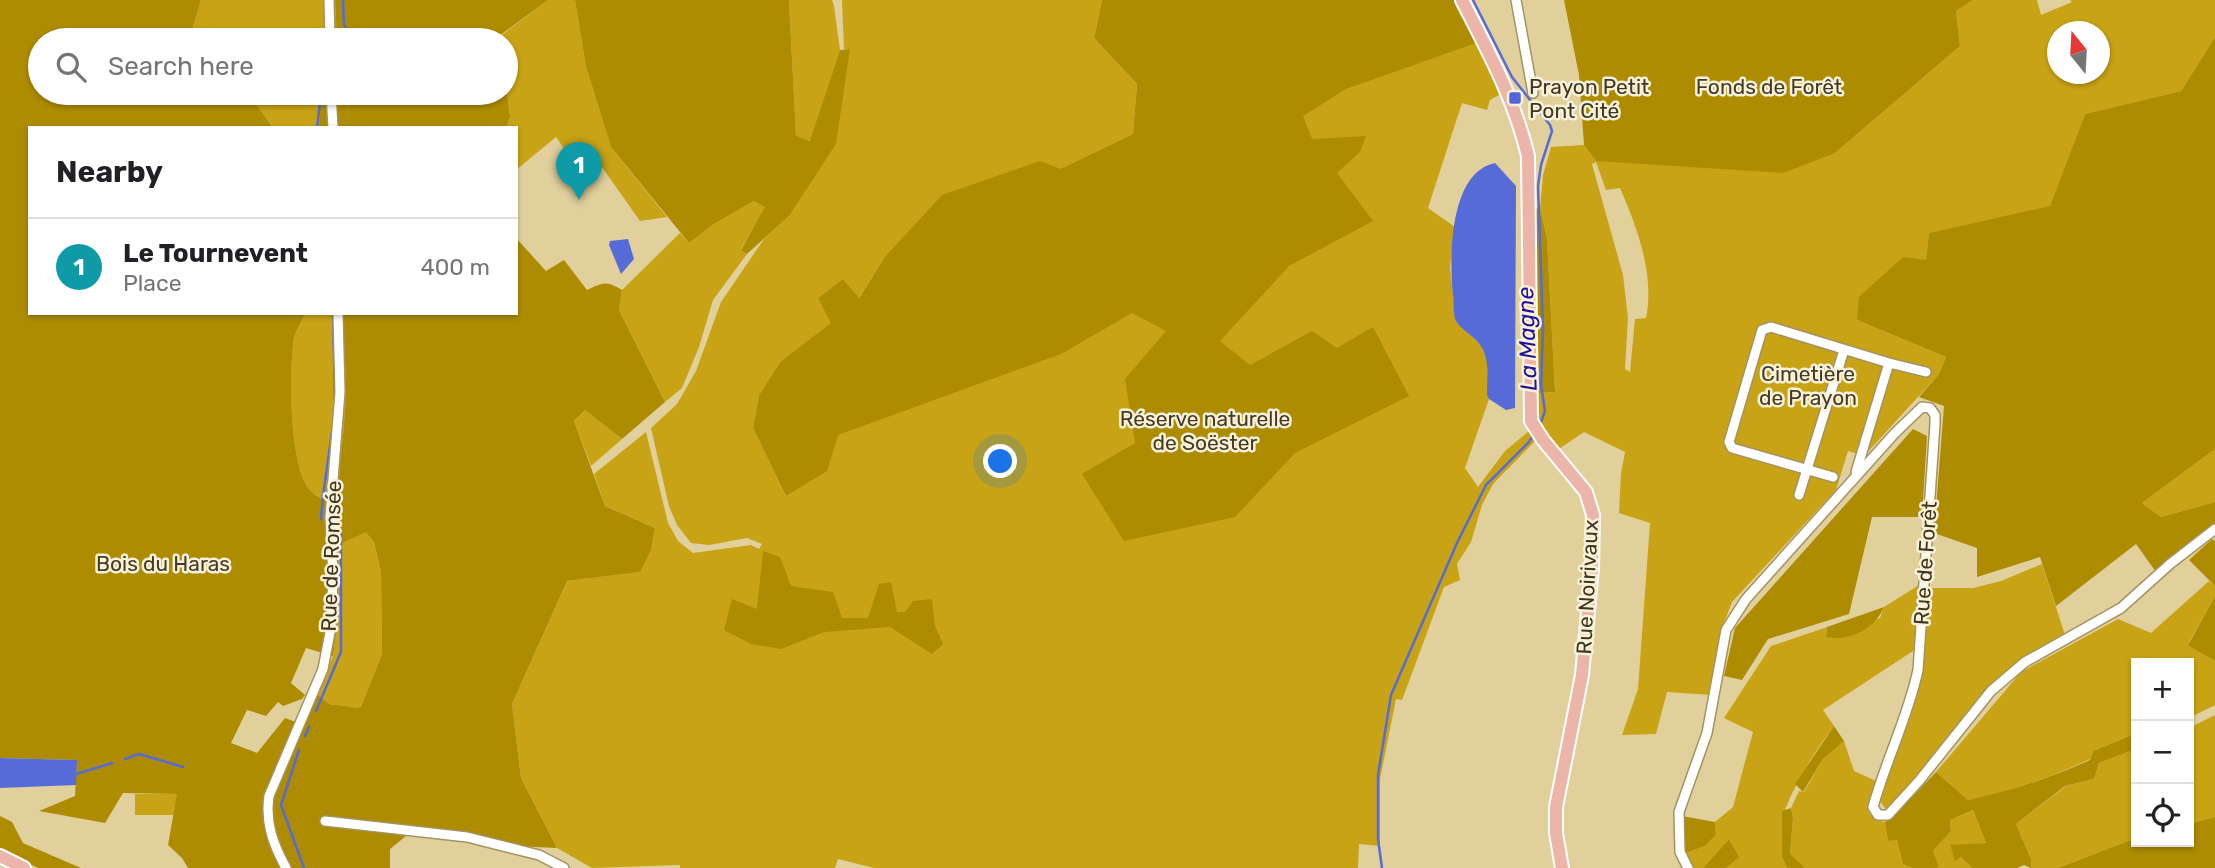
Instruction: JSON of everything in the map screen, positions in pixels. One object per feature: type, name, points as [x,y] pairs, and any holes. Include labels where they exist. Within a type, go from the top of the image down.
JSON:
[{"type":"main road","name":"Rue Noirivaux","points":[[1462,0],[1510,97],[1528,156],[1529,414],[1536,430],[1586,492],[1593,514],[1592,569],[1582,675],[1556,807],[1556,832],[1562,868]]},
{"type":"main road","points":[[0,856],[24,868]]},
{"type":"street","points":[[329,0],[330,28]]},
{"type":"street","points":[[1516,0],[1533,93]]},
{"type":"street","points":[[331,105],[332,126]]},
{"type":"street","name":"Rue de Romsée","points":[[286,868],[272,837],[267,812],[269,796],[323,669],[328,649],[333,575],[330,517],[340,392],[338,315]]},
{"type":"street","points":[[1833,477],[1732,448],[1730,442],[1762,330],[1771,327],[1926,372]]},
{"type":"street","points":[[1799,495],[1843,350]]},
{"type":"street","points":[[1855,477],[1889,363]]},
{"type":"street","name":"Rue de Forêt","points":[[1688,868],[1680,852],[1679,812],[1707,733],[1726,630],[1746,599],[1910,416],[1922,407],[1930,408],[1935,415],[1935,424],[1918,670],[1878,787],[1873,807],[1878,815],[1888,815],[2000,683],[2025,662],[2121,608],[2215,529]]},
{"type":"street","points":[[325,821],[467,836],[539,855],[564,868]]},
{"type":"green space","name":"Bois du Haras","points":[[0,0],[201,0],[193,28],[28,28],[28,105],[257,105],[272,126],[28,126],[28,315],[304,315],[295,335],[292,353],[294,439],[302,477],[309,489],[315,495],[338,502],[346,379],[344,355],[333,315],[518,315],[518,240],[546,271],[564,260],[587,290],[605,284],[622,290],[619,310],[665,402],[622,439],[585,410],[574,421],[605,506],[655,528],[651,550],[640,572],[567,581],[512,704],[521,778],[557,848],[515,846],[411,832],[390,849],[390,868],[188,868],[168,845],[177,794],[123,793],[105,823],[39,811],[75,796],[77,760],[0,758]],"holes":[[[366,532],[374,542],[381,572],[382,654],[361,707],[331,705],[317,694],[304,725],[285,718],[257,753],[231,743],[247,710],[266,716],[278,702],[283,706],[302,699],[305,695],[291,683],[306,648],[333,656],[339,614],[338,545]]]},
{"type":"green space","points":[[201,0],[335,0],[336,28],[193,28]]},
{"type":"green space","points":[[335,0],[548,0],[510,28],[336,28]]},
{"type":"green space","points":[[548,0],[575,0],[586,67],[611,147],[667,217],[640,221],[592,153],[574,163],[556,137],[518,168],[518,126],[507,126],[510,117],[509,105],[518,105],[518,28],[511,28]]},
{"type":"green space","points":[[575,0],[789,0],[796,136],[810,141],[840,50],[850,49],[836,144],[789,216],[747,254],[741,250],[765,207],[754,201],[714,224],[689,243],[611,147],[586,67]]},
{"type":"green space","points":[[789,0],[832,0],[834,6],[840,50],[811,141],[796,137]]},
{"type":"green space","name":"Réserve naturelle de Soëster","points":[[842,0],[1102,0],[1094,38],[1137,84],[1133,134],[884,258],[858,299],[843,279],[818,298],[832,323],[780,362],[759,395],[753,428],[786,496],[896,323],[1154,120],[1476,43],[1501,94],[1490,100],[1487,110],[1462,103],[1428,208],[1455,227],[1450,267],[1456,321],[1481,345],[1487,359],[1489,399],[1465,468],[1478,487],[1505,451],[1529,431],[1536,440],[1493,484],[1482,505],[1471,542],[1457,564],[1460,580],[1444,587],[1402,700],[1396,699],[1380,779],[1380,846],[1359,844],[1358,868],[874,868],[838,859],[835,868],[680,868],[680,865],[592,868],[557,848],[521,778],[512,704],[567,581],[639,572],[651,550],[655,528],[605,506],[594,474],[646,432],[668,523],[678,541],[693,553],[751,545],[759,549],[762,544],[747,538],[709,545],[691,543],[677,525],[669,506],[651,428],[677,404],[696,371],[721,302],[764,239],[789,216],[850,50],[844,49]]},
{"type":"green space","points":[[1102,0],[1455,0],[1476,43],[1346,89],[1303,116],[1312,139],[1366,136],[1360,152],[1337,173],[1373,221],[1289,266],[1220,341],[1250,365],[1312,331],[1337,348],[1373,327],[1409,396],[1295,453],[1235,517],[1124,541],[1082,474],[1135,443],[1125,379],[1166,331],[1132,313],[1061,354],[838,435],[827,471],[786,496],[753,428],[759,395],[780,362],[831,323],[818,298],[843,279],[859,298],[884,258],[942,195],[1040,161],[1061,169],[1133,134],[1137,84],[1094,38]]},
{"type":"green space","name":"Fonds de Forêt","points":[[1564,0],[1973,0],[1956,11],[1960,46],[1835,153],[1783,173],[1596,161],[1584,145],[1579,75]]},
{"type":"green space","name":"Cimetière de Prayon","points":[[1973,0],[2037,0],[2041,15],[2072,2],[2070,0],[2215,0],[2215,37],[2181,91],[2085,114],[2050,207],[1929,233],[1926,261],[1857,320],[1946,357],[1939,374],[1864,456],[1848,451],[1836,490],[1732,602],[1719,636],[1711,695],[1667,692],[1656,734],[1622,735],[1638,689],[1650,523],[1619,513],[1625,452],[1584,432],[1559,449],[1536,419],[1537,393],[1555,392],[1547,238],[1540,209],[1543,175],[1551,147],[1584,145],[1596,161],[1835,153],[1960,46],[1956,11]],"holes":[[[1596,162],[1606,190],[1620,188],[1638,235],[1646,268],[1646,318],[1635,319],[1630,372],[1625,369],[1628,318],[1623,275],[1592,164]]]},
{"type":"green space","points":[[2215,37],[2215,449],[2142,503],[2161,517],[2215,502],[2215,526],[2156,572],[2136,544],[2056,606],[2040,557],[1977,577],[1977,548],[1934,533],[1944,406],[1919,397],[1939,374],[1946,357],[1857,320],[1859,297],[1903,257],[1926,260],[1929,233],[2050,206],[2085,114],[2181,91]]},
{"type":"green space","points":[[257,105],[320,105],[319,126],[272,126]]},
{"type":"green space","points":[[320,105],[509,105],[510,117],[507,126],[319,126]]},
{"type":"green space","points":[[754,201],[766,207],[741,249],[747,254],[713,300],[699,347],[682,388],[665,402],[619,310],[622,290],[680,233],[689,243],[714,224]]},
{"type":"green space","points":[[1533,208],[1540,209],[1547,238],[1555,392],[1537,393]]},
{"type":"green space","points":[[304,315],[333,315],[344,355],[346,379],[338,503],[312,492],[302,477],[292,416],[292,353],[295,335]]},
{"type":"green space","points":[[585,410],[622,439],[591,466],[574,421]]},
{"type":"green space","points":[[1913,429],[1927,436],[1922,517],[1872,517],[1849,614],[1768,639],[1742,680],[1724,676],[1735,628]]},
{"type":"green space","points":[[2215,449],[2215,502],[2161,517],[2142,503]]},
{"type":"green space","points":[[366,531],[374,542],[381,572],[382,654],[361,707],[331,705],[317,694],[333,656],[339,614],[338,545]]},
{"type":"green space","points":[[2212,539],[2215,541],[2215,586],[2189,560]]},
{"type":"green space","points":[[763,551],[780,557],[791,586],[833,592],[842,618],[868,618],[879,584],[891,582],[897,612],[905,612],[913,601],[932,599],[935,626],[943,644],[932,654],[890,627],[824,632],[781,649],[751,644],[724,630],[732,599],[757,609]]},
{"type":"green space","points":[[2042,564],[2065,635],[2027,655],[1993,686],[1892,808],[1885,808],[1880,801],[1882,786],[1916,696],[1924,664],[1928,588],[1973,588],[2001,581]]},
{"type":"green space","points":[[2209,581],[2215,586],[2215,596],[2188,644],[2215,661],[2215,705],[2194,716],[2194,658],[2131,658],[2131,735],[2093,751],[2090,759],[2045,778],[1968,800],[1936,772],[2021,672],[2118,619],[2151,633]]},
{"type":"green space","points":[[1919,585],[1916,649],[1823,710],[1834,726],[1806,766],[1785,810],[1782,811],[1782,857],[1787,868],[1726,868],[1738,857],[1729,839],[1703,868],[1692,868],[1686,853],[1705,846],[1716,835],[1715,822],[1733,807],[1753,732],[1724,718],[1771,646],[1827,627],[1826,637],[1880,618],[1884,607]]},
{"type":"green space","points":[[2215,596],[2215,661],[2188,645]]},
{"type":"green space","points":[[1884,607],[1874,622],[1860,632],[1844,638],[1826,637],[1827,627]]},
{"type":"green space","points":[[2215,715],[2215,817],[2194,823],[2194,784],[2194,726]]},
{"type":"green space","points":[[1834,726],[1844,741],[1823,759],[1803,792],[1795,784]]},
{"type":"green space","points":[[2131,735],[2131,751],[2099,763],[2094,779],[2065,786],[2016,824],[2031,859],[2031,868],[2024,865],[2017,868],[1972,868],[1961,857],[1955,861],[1950,845],[1986,843],[1973,810],[1950,820],[1951,831],[1933,851],[1939,867],[1912,868],[1903,864],[1897,840],[1888,841],[1885,822],[1936,772],[1968,800],[2060,773],[2090,760],[2093,751]]},
{"type":"green space","points":[[1844,741],[1854,771],[1876,781],[1869,801],[1869,812],[1877,820],[1885,822],[1888,841],[1897,839],[1903,864],[1912,868],[1805,868],[1790,855],[1793,818],[1791,808],[1799,791],[1804,792],[1823,759]]},
{"type":"green space","points":[[2131,751],[2131,840],[2058,868],[2031,868],[2031,859],[2016,824],[2066,786],[2094,779],[2099,763]]},
{"type":"green space","points":[[135,794],[177,794],[177,815],[135,815]]},
{"type":"green space","points":[[1791,808],[1793,818],[1790,854],[1805,868],[1787,868],[1782,857],[1782,811]]},
{"type":"green space","points":[[1973,810],[1986,843],[1950,846],[1956,860],[1961,857],[1972,868],[1936,868],[1938,867],[1933,851],[1951,831],[1950,820]]},
{"type":"green space","points":[[0,816],[12,822],[23,843],[81,868],[38,868],[0,850]]},
{"type":"green space","points":[[1682,816],[1715,822],[1716,835],[1705,846],[1686,853]]},
{"type":"green space","points":[[2215,817],[2215,868],[2058,868],[2131,840],[2131,847],[2194,847],[2194,823]]},
{"type":"green space","points":[[1729,839],[1739,857],[1726,868],[1703,868]]},
{"type":"water","points":[[1495,163],[1516,186],[1515,408],[1506,410],[1487,395],[1487,366],[1481,346],[1456,321],[1451,260],[1460,199],[1468,182],[1480,170]]},
{"type":"water","points":[[628,239],[634,259],[621,274],[609,245],[610,241]]},
{"type":"water","points":[[0,758],[77,760],[76,785],[0,788]]},
{"type":"waterway","points":[[343,0],[346,28]]},
{"type":"waterway","name":"La Magne","points":[[1473,0],[1512,77],[1552,131],[1541,165],[1538,186],[1543,329],[1541,385],[1545,411],[1540,425]]},
{"type":"waterway","points":[[317,126],[320,105]]},
{"type":"waterway","points":[[333,315],[335,401]]},
{"type":"waterway","points":[[321,519],[333,425]]},
{"type":"waterway","name":"La Magne","points":[[1382,868],[1378,839],[1378,775],[1391,695],[1457,543],[1486,485],[1534,434]]},
{"type":"waterway","points":[[316,711],[341,652],[341,534]]},
{"type":"waterway","points":[[305,736],[309,727]]},
{"type":"waterway","points":[[299,750],[281,805],[304,868]]},
{"type":"waterway","points":[[125,759],[139,754],[183,767]]},
{"type":"waterway","points":[[76,774],[112,763]]},
{"type":"place","name":"Prayon Petit Pont Cité","points":[[1515,98]]},
{"type":"place","name":"Le Tournevent","points":[[579,200]]}]
